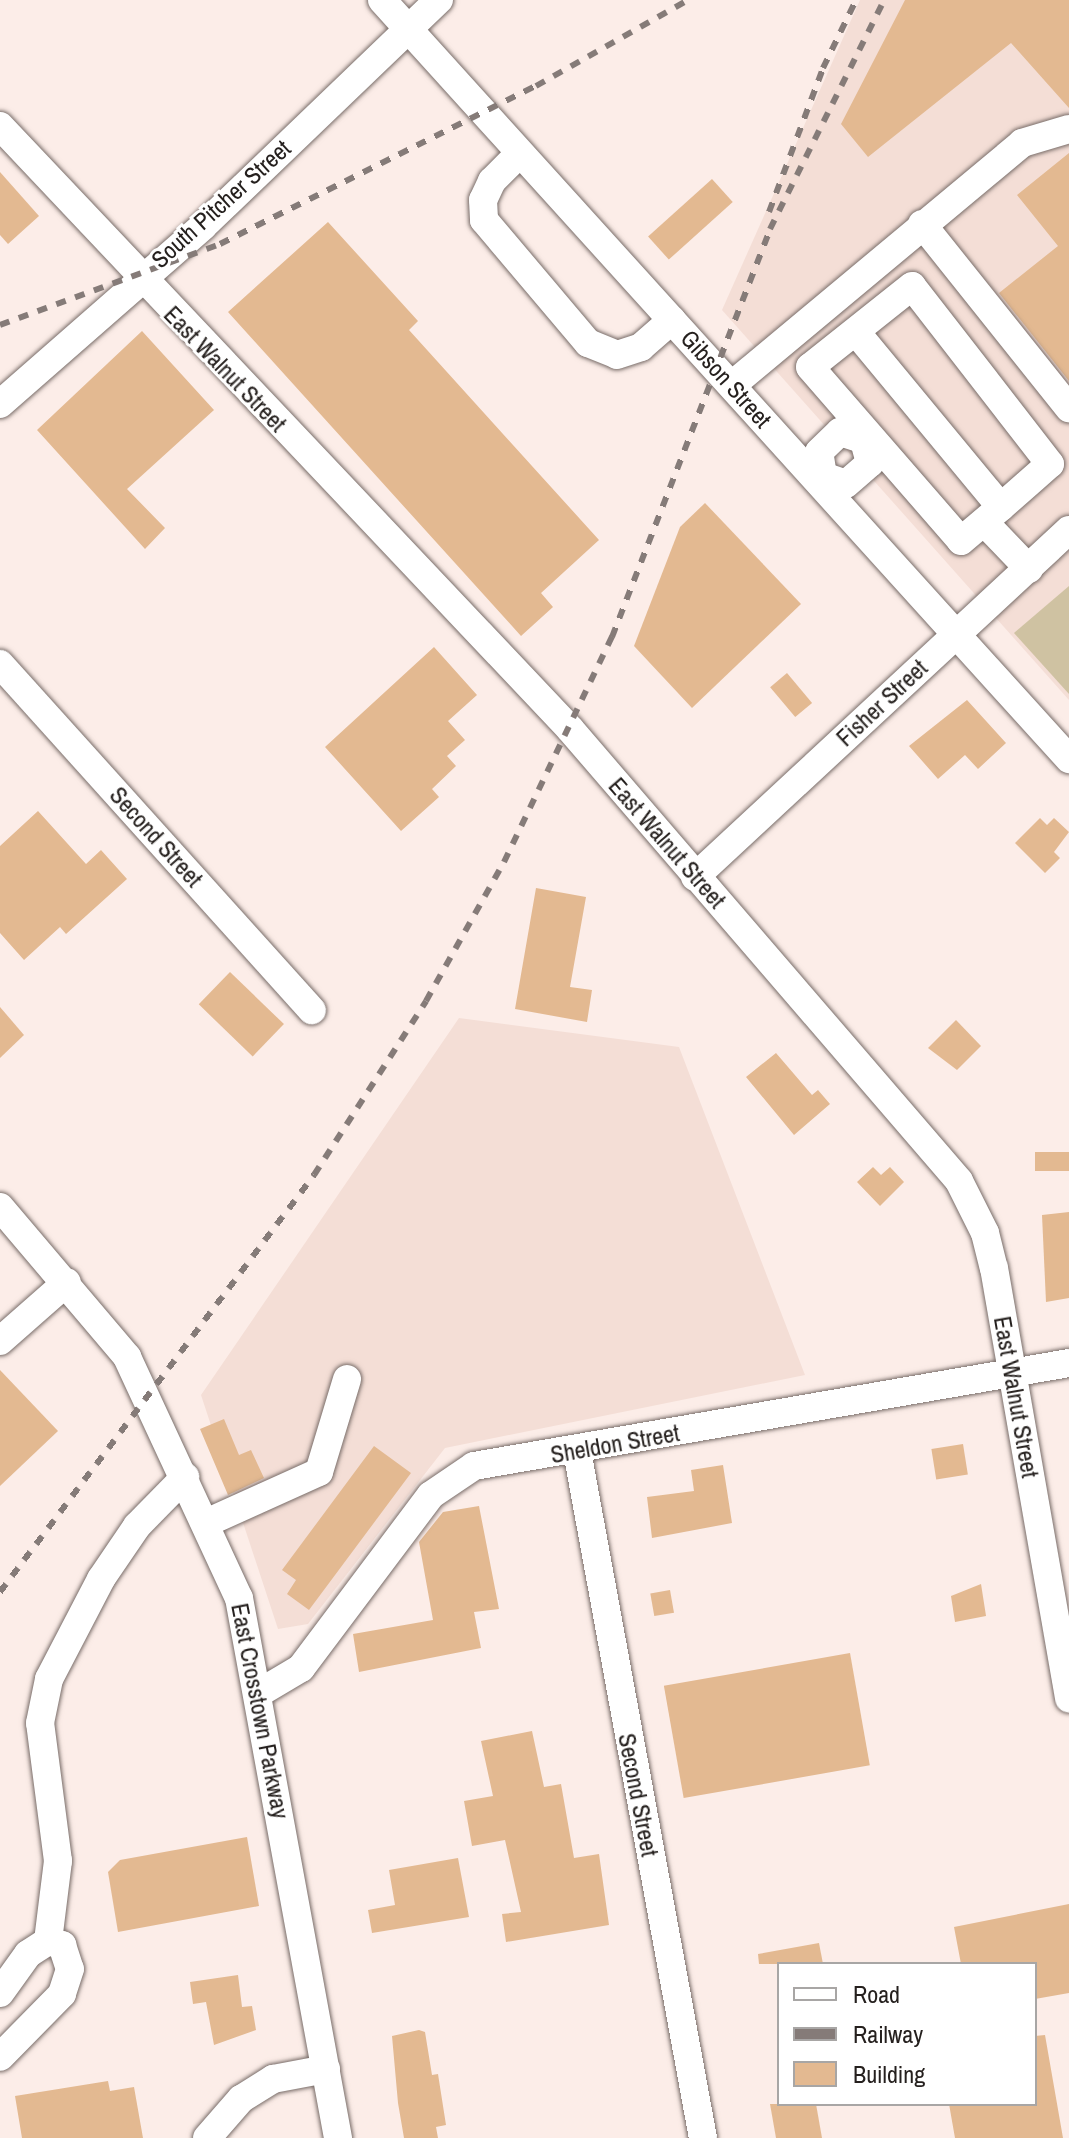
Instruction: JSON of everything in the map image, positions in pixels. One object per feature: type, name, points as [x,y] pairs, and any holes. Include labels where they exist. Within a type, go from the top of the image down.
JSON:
[{"type":"street","name":"Gibson Street","points":[[382,0],[519,154],[820,478],[955,635],[1069,759]]},
{"type":"street","name":"South Pitcher Street","points":[[0,404],[137,277],[203,226],[439,0]]},
{"type":"street","name":"East Walnut Street","points":[[0,126],[137,277],[570,729],[959,1181],[985,1233],[1069,1699]]},
{"type":"street","points":[[732,385],[1022,143],[1069,129]]},
{"type":"street","points":[[519,154],[487,190],[484,220],[588,343],[617,355],[641,347],[672,320]]},
{"type":"street","points":[[922,224],[1069,408]]},
{"type":"street","points":[[912,286],[1050,464],[961,541],[866,438],[810,367],[912,286]]},
{"type":"street","points":[[856,332],[992,514],[1029,569]]},
{"type":"street","points":[[820,478],[819,452],[840,432],[866,438]]},
{"type":"street","name":"Fisher Street","points":[[695,877],[1069,530]]},
{"type":"street","name":"Second Street","points":[[0,664],[312,1010]]},
{"type":"street","name":"East Crosstown Parkway","points":[[0,1207],[67,1282],[127,1357],[239,1598],[259,1693],[338,2138]]},
{"type":"street","points":[[0,1341],[67,1282]]},
{"type":"street","name":"Sheldon Street","points":[[259,1693],[301,1668],[447,1479],[474,1466],[577,1451],[1069,1363]]},
{"type":"street","points":[[206,1523],[319,1472],[347,1379]]},
{"type":"street","name":"Second Street","points":[[577,1451],[703,2138]]},
{"type":"street","points":[[48,1941],[58,1861],[40,1723],[49,1679],[101,1579],[137,1526],[185,1477]]},
{"type":"street","points":[[0,1993],[28,1954],[48,1941],[62,1945],[70,1969],[62,1994],[0,2057]]},
{"type":"street","points":[[207,2138],[241,2099],[273,2079],[326,2069]]},
{"type":"shaded area","points":[[860,0],[1069,0],[1069,700],[722,310]]},
{"type":"shaded area","points":[[1069,586],[1069,694],[1014,633]]},
{"type":"shaded area","points":[[459,1018],[679,1047],[805,1375],[445,1448],[308,1624],[278,1629],[201,1395]]},
{"type":"building","points":[[905,0],[1069,0],[1069,108],[1011,43],[868,157],[841,124]]},
{"type":"building","points":[[1069,153],[1069,381],[999,293],[1058,246],[1017,195]]},
{"type":"building","points":[[0,172],[39,216],[8,244],[0,235]]},
{"type":"building","points":[[712,179],[733,202],[669,260],[648,237]]},
{"type":"building","points":[[328,222],[418,321],[409,330],[599,540],[541,593],[553,607],[521,636],[228,312]]},
{"type":"building","points":[[142,331],[214,410],[127,489],[165,528],[145,549],[37,430]]},
{"type":"building","points":[[705,503],[801,604],[692,708],[634,646],[680,527]]},
{"type":"building","points":[[434,647],[477,695],[448,721],[465,740],[447,756],[456,766],[432,789],[439,797],[401,831],[325,747]]},
{"type":"building","points":[[787,673],[812,703],[795,717],[770,687]]},
{"type":"building","points":[[967,700],[1006,743],[978,769],[965,755],[938,779],[909,746]]},
{"type":"building","points":[[38,811],[86,864],[101,850],[127,879],[66,934],[60,927],[24,960],[0,933],[0,846]]},
{"type":"building","points":[[1040,818],[1047,825],[1054,818],[1069,832],[1054,852],[1060,858],[1045,873],[1015,843]]},
{"type":"building","points":[[536,888],[586,897],[570,987],[592,990],[587,1022],[515,1009]]},
{"type":"building","points":[[230,972],[284,1024],[253,1056],[199,1004]]},
{"type":"building","points":[[0,1007],[24,1035],[0,1058]]},
{"type":"building","points":[[956,1020],[981,1046],[957,1070],[928,1048]]},
{"type":"building","points":[[776,1053],[812,1095],[818,1090],[830,1104],[794,1135],[746,1077]]},
{"type":"building","points":[[1035,1152],[1069,1152],[1069,1171],[1035,1171]]},
{"type":"building","points":[[873,1167],[881,1175],[890,1167],[904,1182],[880,1206],[857,1182]]},
{"type":"building","points":[[1069,1212],[1069,1298],[1046,1302],[1042,1215]]},
{"type":"building","points":[[0,1370],[58,1431],[0,1486]]},
{"type":"building","points":[[224,1419],[239,1455],[251,1450],[264,1478],[228,1495],[200,1429]]},
{"type":"building","points":[[963,1444],[968,1475],[936,1480],[931,1449]]},
{"type":"building","points":[[374,1446],[411,1473],[309,1610],[287,1594],[296,1580],[282,1570]]},
{"type":"building","points":[[723,1465],[732,1523],[652,1538],[647,1497],[694,1491],[691,1470]]},
{"type":"building","points":[[479,1506],[499,1609],[474,1612],[481,1648],[359,1672],[353,1634],[433,1620],[419,1542],[443,1512]]},
{"type":"building","points":[[981,1584],[986,1616],[955,1622],[951,1596]]},
{"type":"building","points":[[670,1590],[674,1613],[654,1616],[650,1593]]},
{"type":"building","points":[[850,1653],[870,1765],[684,1798],[664,1686]]},
{"type":"building","points":[[532,1731],[544,1787],[561,1784],[574,1858],[599,1854],[609,1925],[506,1942],[502,1914],[521,1912],[505,1840],[472,1846],[464,1801],[493,1796],[481,1741]]},
{"type":"building","points":[[247,1837],[259,1906],[118,1932],[108,1872],[120,1860]]},
{"type":"building","points":[[458,1858],[469,1917],[372,1933],[368,1910],[395,1905],[389,1870]]},
{"type":"building","points":[[1069,1904],[1069,1993],[1037,1999],[1037,1962],[961,1962],[954,1927]]},
{"type":"building","points":[[819,1943],[823,1962],[759,1964],[758,1954]]},
{"type":"building","points":[[238,1975],[242,2007],[252,2006],[256,2030],[214,2045],[206,2002],[193,2004],[190,1982]]},
{"type":"building","points":[[419,2030],[425,2032],[432,2075],[438,2074],[446,2125],[436,2127],[438,2138],[404,2138],[392,2036]]},
{"type":"building","points":[[1045,2035],[1063,2138],[955,2138],[949,2106],[1037,2106],[1037,2036]]},
{"type":"building","points":[[108,2081],[110,2091],[134,2087],[143,2138],[22,2138],[15,2096]]},
{"type":"building","points":[[770,2104],[816,2106],[822,2138],[776,2138]]},
{"type":"railway","points":[[0,325],[220,244],[536,86],[688,0]]},
{"type":"railway","points":[[769,212],[823,68],[856,0]]},
{"type":"railway","points":[[0,1592],[314,1175],[426,1001],[504,862],[612,637],[770,229],[884,0]]}]
